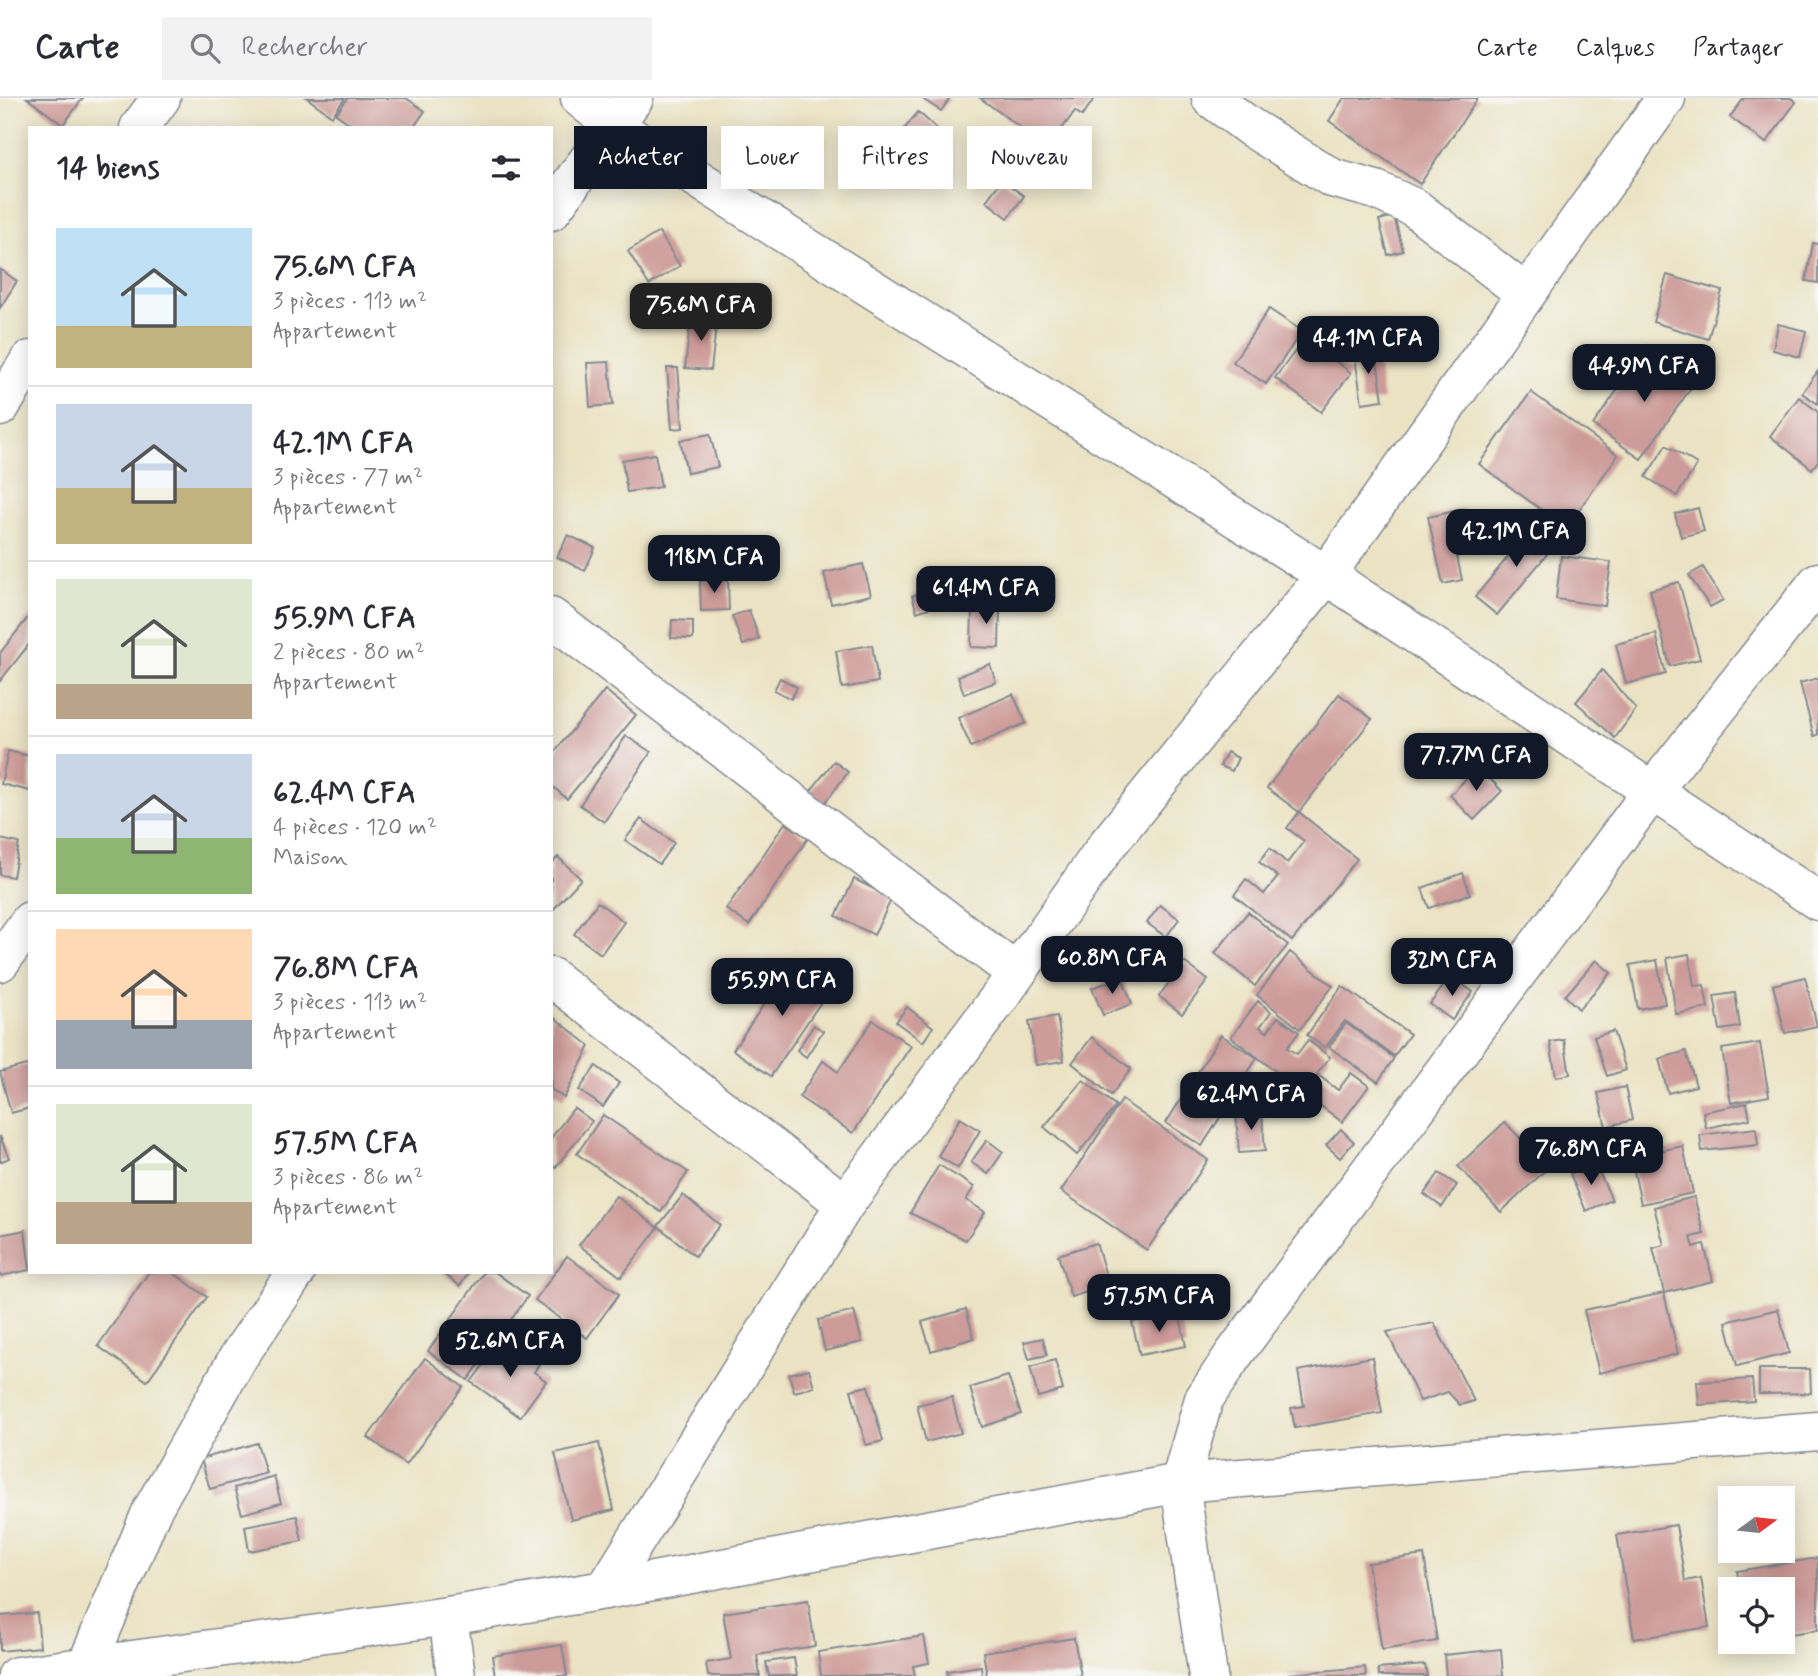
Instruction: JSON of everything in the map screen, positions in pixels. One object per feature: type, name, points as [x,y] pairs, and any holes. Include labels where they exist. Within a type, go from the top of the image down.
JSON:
[{"type":"street","points":[[140,126],[161,98]]},
{"type":"street","points":[[580,98],[624,112],[1818,901]]},
{"type":"street","points":[[1211,98],[1250,127],[1332,178],[1376,190],[1415,208],[1526,294]]},
{"type":"street","points":[[605,1590],[845,1205],[1107,845],[1325,575],[1666,98]]},
{"type":"street","points":[[553,208],[624,112]]},
{"type":"street","points":[[0,407],[28,363]]},
{"type":"street","points":[[1208,1676],[1180,1483],[1203,1399],[1653,790],[1818,582]]},
{"type":"street","points":[[553,619],[1016,973]]},
{"type":"street","points":[[0,962],[28,924]]},
{"type":"street","points":[[553,979],[845,1205]]},
{"type":"street","points":[[86,1667],[152,1510],[239,1356],[295,1274]]},
{"type":"street","points":[[17,1676],[448,1616],[605,1590],[1180,1483],[1818,1431]]},
{"type":"street","points":[[448,1616],[456,1676]]},
{"type":"building","points":[[27,98],[83,98],[63,125]]},
{"type":"building","points":[[307,98],[345,98],[332,116]]},
{"type":"building","points":[[348,98],[406,98],[425,111],[414,126],[353,126],[336,114]]},
{"type":"building","points":[[921,98],[950,98],[941,111]]},
{"type":"building","points":[[980,98],[1095,98],[1082,116],[1075,111],[1064,126],[1018,126]]},
{"type":"building","points":[[1344,98],[1478,98],[1420,184],[1329,121]]},
{"type":"building","points":[[1744,98],[1791,98],[1796,102],[1766,143],[1730,117]]},
{"type":"building","points":[[918,112],[934,126],[907,126]]},
{"type":"building","points":[[995,189],[1014,189],[1024,196],[1008,218],[986,201]]},
{"type":"building","points":[[1394,216],[1403,251],[1388,255],[1379,220]]},
{"type":"building","points":[[659,232],[680,266],[649,285],[628,251]]},
{"type":"building","points":[[1813,243],[1818,244],[1818,283],[1806,281]]},
{"type":"building","points":[[0,269],[17,281],[0,308]]},
{"type":"building","points":[[1667,275],[1722,291],[1708,339],[1653,322]]},
{"type":"building","points":[[1269,309],[1302,331],[1266,384],[1233,362]]},
{"type":"building","points":[[691,315],[717,318],[711,370],[685,368]]},
{"type":"building","points":[[1778,324],[1806,331],[1800,357],[1773,350]]},
{"type":"building","points":[[1305,338],[1351,373],[1321,412],[1275,378]]},
{"type":"building","points":[[1375,348],[1383,400],[1362,403],[1354,351]]},
{"type":"building","points":[[1647,348],[1695,382],[1641,459],[1593,425]]},
{"type":"building","points":[[609,362],[613,405],[590,407],[587,363]]},
{"type":"building","points":[[667,368],[678,368],[683,428],[672,429]]},
{"type":"building","points":[[1818,371],[1818,404],[1802,393]]},
{"type":"building","points":[[1531,392],[1618,455],[1566,528],[1479,464]]},
{"type":"building","points":[[1799,397],[1818,412],[1818,461],[1812,469],[1770,436]]},
{"type":"building","points":[[710,434],[718,467],[687,473],[680,440]]},
{"type":"building","points":[[1666,445],[1697,464],[1677,496],[1646,477]]},
{"type":"building","points":[[655,454],[661,487],[627,492],[622,460]]},
{"type":"building","points":[[1698,508],[1704,531],[1681,537],[1675,514]]},
{"type":"building","points":[[1464,509],[1467,526],[1451,529],[1462,580],[1443,584],[1428,517]]},
{"type":"building","points":[[1535,524],[1557,542],[1497,615],[1475,597]]},
{"type":"building","points":[[568,535],[595,548],[585,571],[557,557]]},
{"type":"building","points":[[1561,556],[1611,562],[1605,606],[1556,599]]},
{"type":"building","points":[[863,564],[871,595],[831,604],[824,573]]},
{"type":"building","points":[[1703,567],[1723,600],[1710,607],[1689,575]]},
{"type":"building","points":[[728,580],[729,610],[701,611],[700,581]]},
{"type":"building","points":[[1679,582],[1700,659],[1670,666],[1650,590]]},
{"type":"building","points":[[944,586],[949,601],[917,612],[912,596]]},
{"type":"building","points":[[972,605],[1000,605],[999,648],[971,647]]},
{"type":"building","points":[[749,610],[759,639],[743,645],[732,616]]},
{"type":"building","points":[[28,618],[28,646],[0,681],[0,653]]},
{"type":"building","points":[[672,620],[693,621],[693,639],[671,638]]},
{"type":"building","points":[[1656,634],[1666,674],[1626,684],[1616,644]]},
{"type":"building","points":[[872,645],[878,682],[842,688],[836,651]]},
{"type":"building","points":[[990,664],[996,682],[964,694],[958,676]]},
{"type":"building","points":[[1602,670],[1636,709],[1615,738],[1576,702]]},
{"type":"building","points":[[780,678],[797,687],[791,699],[774,690]]},
{"type":"building","points":[[1818,678],[1818,735],[1814,736],[1800,683]]},
{"type":"building","points":[[605,690],[636,715],[567,799],[553,787],[553,754]]},
{"type":"building","points":[[1013,694],[1026,723],[971,747],[958,718]]},
{"type":"building","points":[[1339,694],[1372,719],[1299,812],[1267,788]]},
{"type":"building","points":[[626,736],[651,752],[604,822],[580,805]]},
{"type":"building","points":[[8,751],[28,756],[28,791],[1,784]]},
{"type":"building","points":[[1227,752],[1238,758],[1232,771],[1220,766]]},
{"type":"building","points":[[834,761],[848,772],[825,803],[810,792]]},
{"type":"building","points":[[1478,767],[1502,791],[1474,820],[1450,795]]},
{"type":"building","points":[[1299,812],[1357,859],[1292,941],[1234,895],[1246,879],[1264,894],[1278,877],[1259,862],[1270,848],[1287,863],[1304,841],[1287,828]]},
{"type":"building","points":[[641,819],[674,843],[659,864],[625,840]]},
{"type":"building","points":[[785,823],[808,838],[749,925],[726,909]]},
{"type":"building","points":[[0,839],[19,843],[13,877],[0,875]]},
{"type":"building","points":[[558,857],[581,879],[553,910],[553,862]]},
{"type":"building","points":[[1463,873],[1470,894],[1429,908],[1422,888]]},
{"type":"building","points":[[854,879],[892,898],[874,935],[836,916]]},
{"type":"building","points":[[598,902],[624,922],[601,954],[574,934]]},
{"type":"building","points":[[1160,905],[1179,919],[1166,937],[1147,923]]},
{"type":"building","points":[[1248,912],[1288,945],[1255,986],[1215,953]]},
{"type":"building","points":[[1290,952],[1333,986],[1300,1029],[1257,995]]},
{"type":"building","points":[[1689,954],[1694,986],[1704,985],[1708,1008],[1676,1014],[1667,958]]},
{"type":"building","points":[[1596,960],[1611,973],[1579,1009],[1565,996]]},
{"type":"building","points":[[1657,960],[1665,1004],[1638,1009],[1630,965]]},
{"type":"building","points":[[793,961],[831,987],[771,1076],[733,1050]]},
{"type":"building","points":[[1184,962],[1208,980],[1182,1014],[1159,996]]},
{"type":"building","points":[[1451,976],[1473,992],[1452,1020],[1430,1004]]},
{"type":"building","points":[[1122,977],[1132,1004],[1103,1015],[1092,988]]},
{"type":"building","points":[[1805,977],[1817,1026],[1785,1033],[1773,985]]},
{"type":"building","points":[[1342,986],[1410,1034],[1394,1056],[1345,1021],[1325,1048],[1307,1035]]},
{"type":"building","points":[[1735,993],[1740,1027],[1720,1030],[1714,996]]},
{"type":"building","points":[[1258,1001],[1271,1012],[1260,1027],[1267,1032],[1278,1017],[1299,1032],[1287,1048],[1297,1054],[1308,1040],[1330,1057],[1317,1074],[1338,1090],[1351,1073],[1369,1086],[1342,1122],[1231,1037]]},
{"type":"building","points":[[907,1007],[933,1027],[923,1042],[896,1022]]},
{"type":"building","points":[[1057,1016],[1064,1061],[1036,1065],[1029,1021]]},
{"type":"building","points":[[553,1017],[590,1046],[564,1098],[553,1090]]},
{"type":"building","points":[[873,1020],[911,1046],[853,1133],[799,1097],[823,1061],[838,1072]]},
{"type":"building","points":[[1346,1023],[1394,1058],[1378,1082],[1329,1047]]},
{"type":"building","points":[[814,1025],[823,1031],[806,1057],[797,1050]]},
{"type":"building","points":[[1613,1031],[1626,1070],[1607,1076],[1594,1037]]},
{"type":"building","points":[[1221,1035],[1257,1058],[1202,1146],[1166,1123]]},
{"type":"building","points":[[1092,1037],[1131,1069],[1111,1095],[1072,1063]]},
{"type":"building","points":[[1564,1040],[1570,1074],[1556,1077],[1550,1042]]},
{"type":"building","points":[[1760,1043],[1769,1096],[1731,1103],[1722,1049]]},
{"type":"building","points":[[1686,1051],[1696,1086],[1668,1093],[1659,1059]]},
{"type":"building","points":[[28,1065],[28,1109],[11,1113],[0,1072]]},
{"type":"building","points":[[596,1066],[619,1083],[603,1107],[579,1090]]},
{"type":"building","points":[[1083,1080],[1116,1106],[1077,1155],[1044,1127]]},
{"type":"building","points":[[1625,1087],[1632,1120],[1606,1127],[1598,1093]]},
{"type":"building","points":[[1122,1100],[1208,1160],[1147,1250],[1061,1191]]},
{"type":"building","points":[[1747,1103],[1750,1119],[1706,1128],[1703,1112]]},
{"type":"building","points":[[574,1108],[592,1121],[555,1168],[553,1135]]},
{"type":"building","points":[[1262,1111],[1265,1151],[1239,1153],[1236,1114]]},
{"type":"building","points":[[603,1115],[688,1172],[661,1212],[577,1154]]},
{"type":"building","points":[[960,1118],[980,1130],[958,1168],[938,1156]]},
{"type":"building","points":[[1505,1122],[1548,1168],[1501,1212],[1458,1166]]},
{"type":"building","points":[[1756,1128],[1758,1145],[1702,1151],[1700,1135]]},
{"type":"building","points":[[1341,1129],[1354,1142],[1340,1158],[1326,1145]]},
{"type":"building","points":[[0,1136],[9,1158],[0,1162]]},
{"type":"building","points":[[987,1140],[1003,1152],[988,1174],[971,1162]]},
{"type":"building","points":[[1683,1146],[1693,1193],[1641,1204],[1631,1157]]},
{"type":"building","points":[[1595,1163],[1612,1200],[1586,1211],[1570,1174]]},
{"type":"building","points":[[939,1165],[974,1187],[966,1200],[985,1212],[966,1240],[910,1213]]},
{"type":"building","points":[[1439,1173],[1457,1185],[1442,1207],[1424,1194]]},
{"type":"building","points":[[683,1195],[720,1225],[695,1256],[658,1226]]},
{"type":"building","points":[[616,1196],[658,1228],[621,1277],[579,1245]]},
{"type":"building","points":[[1694,1197],[1704,1234],[1691,1237],[1694,1247],[1704,1244],[1713,1281],[1664,1293],[1653,1248],[1664,1245],[1654,1207]]},
{"type":"building","points":[[25,1230],[28,1270],[0,1276],[0,1235]]},
{"type":"building","points":[[1096,1243],[1109,1285],[1071,1297],[1058,1255]]},
{"type":"building","points":[[567,1256],[619,1294],[587,1338],[535,1300]]},
{"type":"building","points":[[148,1274],[175,1274],[207,1297],[147,1381],[98,1346]]},
{"type":"building","points":[[445,1274],[468,1274],[460,1286]]},
{"type":"building","points":[[483,1274],[498,1274],[528,1296],[468,1380],[428,1351]]},
{"type":"building","points":[[1664,1293],[1678,1354],[1599,1373],[1584,1310]]},
{"type":"building","points":[[966,1309],[974,1338],[931,1351],[922,1322]]},
{"type":"building","points":[[1778,1309],[1789,1353],[1737,1366],[1726,1322]]},
{"type":"building","points":[[854,1311],[862,1342],[825,1351],[818,1320]]},
{"type":"building","points":[[1179,1312],[1186,1346],[1140,1355],[1132,1322]]},
{"type":"building","points":[[1434,1323],[1474,1401],[1460,1405],[1448,1392],[1420,1401],[1387,1332]]},
{"type":"building","points":[[1043,1338],[1047,1355],[1029,1359],[1024,1342]]},
{"type":"building","points":[[509,1343],[539,1364],[534,1372],[546,1381],[520,1417],[471,1382],[498,1346],[505,1351]]},
{"type":"building","points":[[1372,1357],[1382,1413],[1295,1428],[1291,1408],[1304,1406],[1298,1371]]},
{"type":"building","points":[[425,1358],[463,1387],[406,1465],[368,1437]]},
{"type":"building","points":[[1055,1360],[1063,1390],[1038,1397],[1030,1367]]},
{"type":"building","points":[[809,1369],[814,1387],[794,1392],[789,1374]]},
{"type":"building","points":[[1759,1369],[1810,1369],[1811,1393],[1759,1394]]},
{"type":"building","points":[[1008,1376],[1021,1414],[982,1427],[970,1388]]},
{"type":"building","points":[[1752,1379],[1754,1401],[1699,1405],[1697,1382]]},
{"type":"building","points":[[868,1386],[883,1441],[866,1445],[851,1390]]},
{"type":"building","points":[[952,1397],[961,1433],[926,1442],[917,1405]]},
{"type":"building","points":[[257,1443],[266,1473],[210,1489],[201,1459]]},
{"type":"building","points":[[599,1443],[614,1510],[571,1520],[555,1453]]},
{"type":"building","points":[[274,1476],[281,1503],[242,1514],[234,1488]]},
{"type":"building","points":[[297,1516],[302,1541],[249,1551],[245,1526]]},
{"type":"building","points":[[1676,1525],[1685,1581],[1701,1578],[1709,1627],[1634,1639],[1617,1535]]},
{"type":"building","points":[[1424,1555],[1437,1641],[1382,1650],[1368,1563]]},
{"type":"building","points":[[1818,1558],[1818,1630],[1795,1633],[1795,1577],[1738,1577],[1737,1571]]},
{"type":"building","points":[[808,1600],[815,1646],[757,1655],[760,1676],[708,1676],[706,1663],[731,1659],[723,1613]]},
{"type":"building","points":[[37,1613],[40,1647],[0,1651],[0,1616]]},
{"type":"building","points":[[924,1636],[929,1663],[913,1666],[915,1676],[821,1676],[818,1652]]},
{"type":"building","points":[[1074,1638],[1081,1676],[987,1676],[983,1652]]},
{"type":"building","points":[[562,1645],[567,1676],[495,1676],[492,1656]]},
{"type":"building","points":[[1501,1649],[1503,1676],[1446,1676],[1444,1655]]},
{"type":"building","points":[[794,1658],[797,1676],[769,1676],[766,1662]]},
{"type":"building","points":[[1425,1665],[1427,1676],[1379,1676],[1378,1669]]},
{"type":"building","points":[[981,1666],[982,1676],[948,1676],[947,1671]]},
{"type":"building","points":[[1365,1667],[1366,1676],[1288,1676],[1288,1674]]}]
